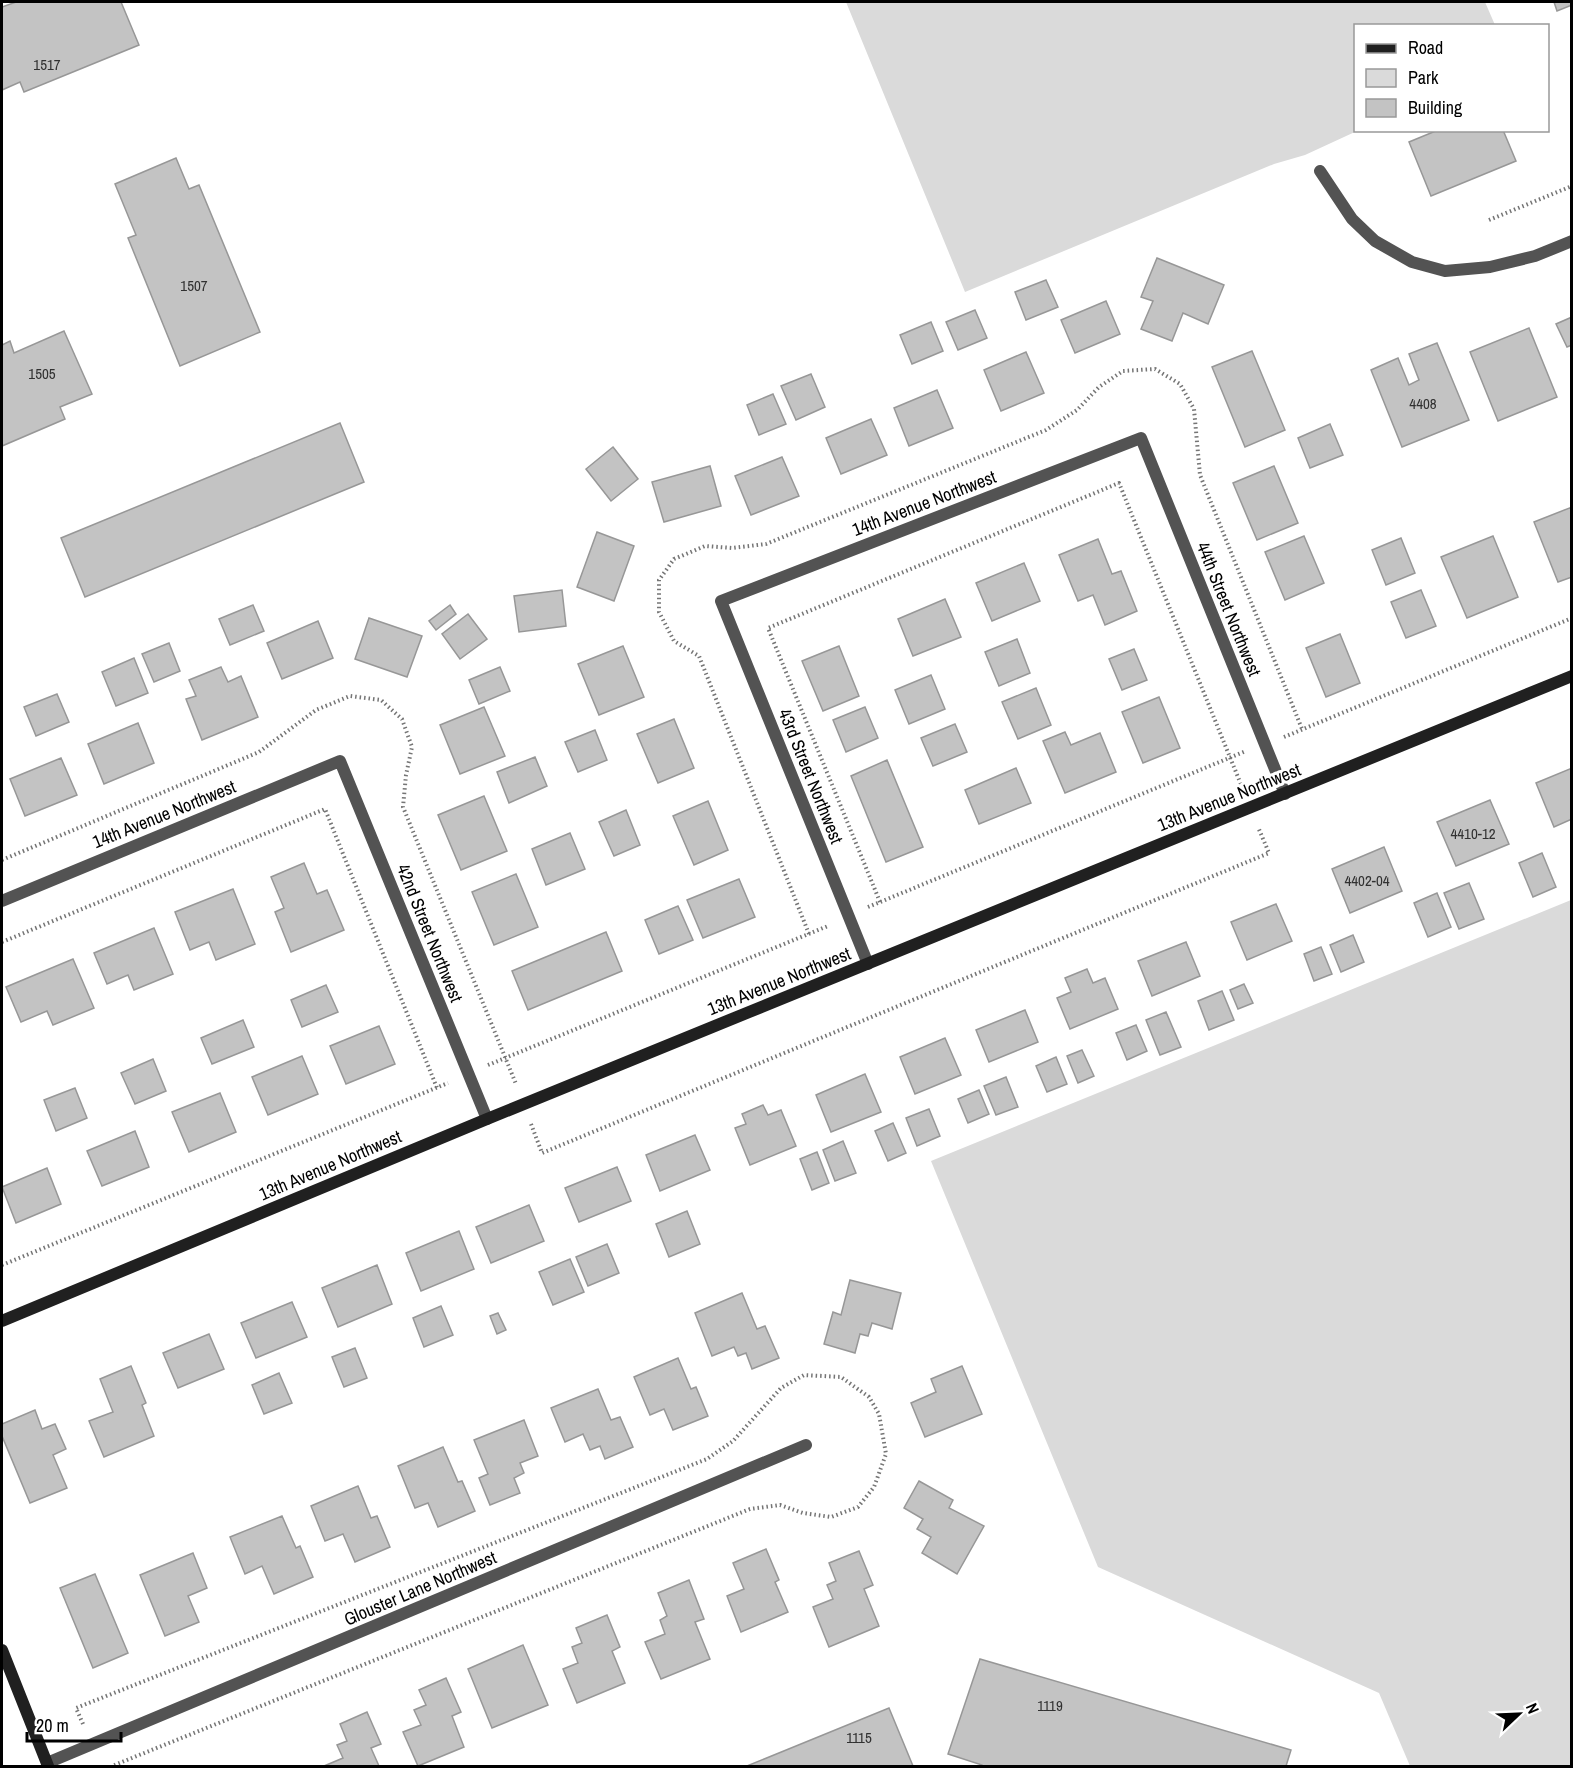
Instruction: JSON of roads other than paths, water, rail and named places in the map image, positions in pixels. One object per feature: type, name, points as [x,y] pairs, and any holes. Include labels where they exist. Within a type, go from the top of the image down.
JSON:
[{"type":"street","points":[[1320,171],[1352,219],[1367,234],[1412,262],[1445,271],[1490,267],[1535,256],[1572,241]]},
{"type":"street","name":"14th Avenue Northwest","points":[[721,601],[1140,438]]},
{"type":"street","name":"44th Street Northwest","points":[[1140,438],[1285,794]]},
{"type":"street","name":"43rd Street Northwest","points":[[721,601],[868,964]]},
{"type":"street","name":"13th Avenue Northwest","points":[[2,1322],[487,1119],[1572,675]]},
{"type":"street","name":"14th Avenue Northwest","points":[[2,901],[340,761]]},
{"type":"street","name":"42nd Street Northwest","points":[[340,761],[487,1119]]},
{"type":"street","name":"Glouster Lane Northwest","points":[[48,1765],[806,1445]]},
{"type":"street","points":[[2,1650],[48,1765]]}]
